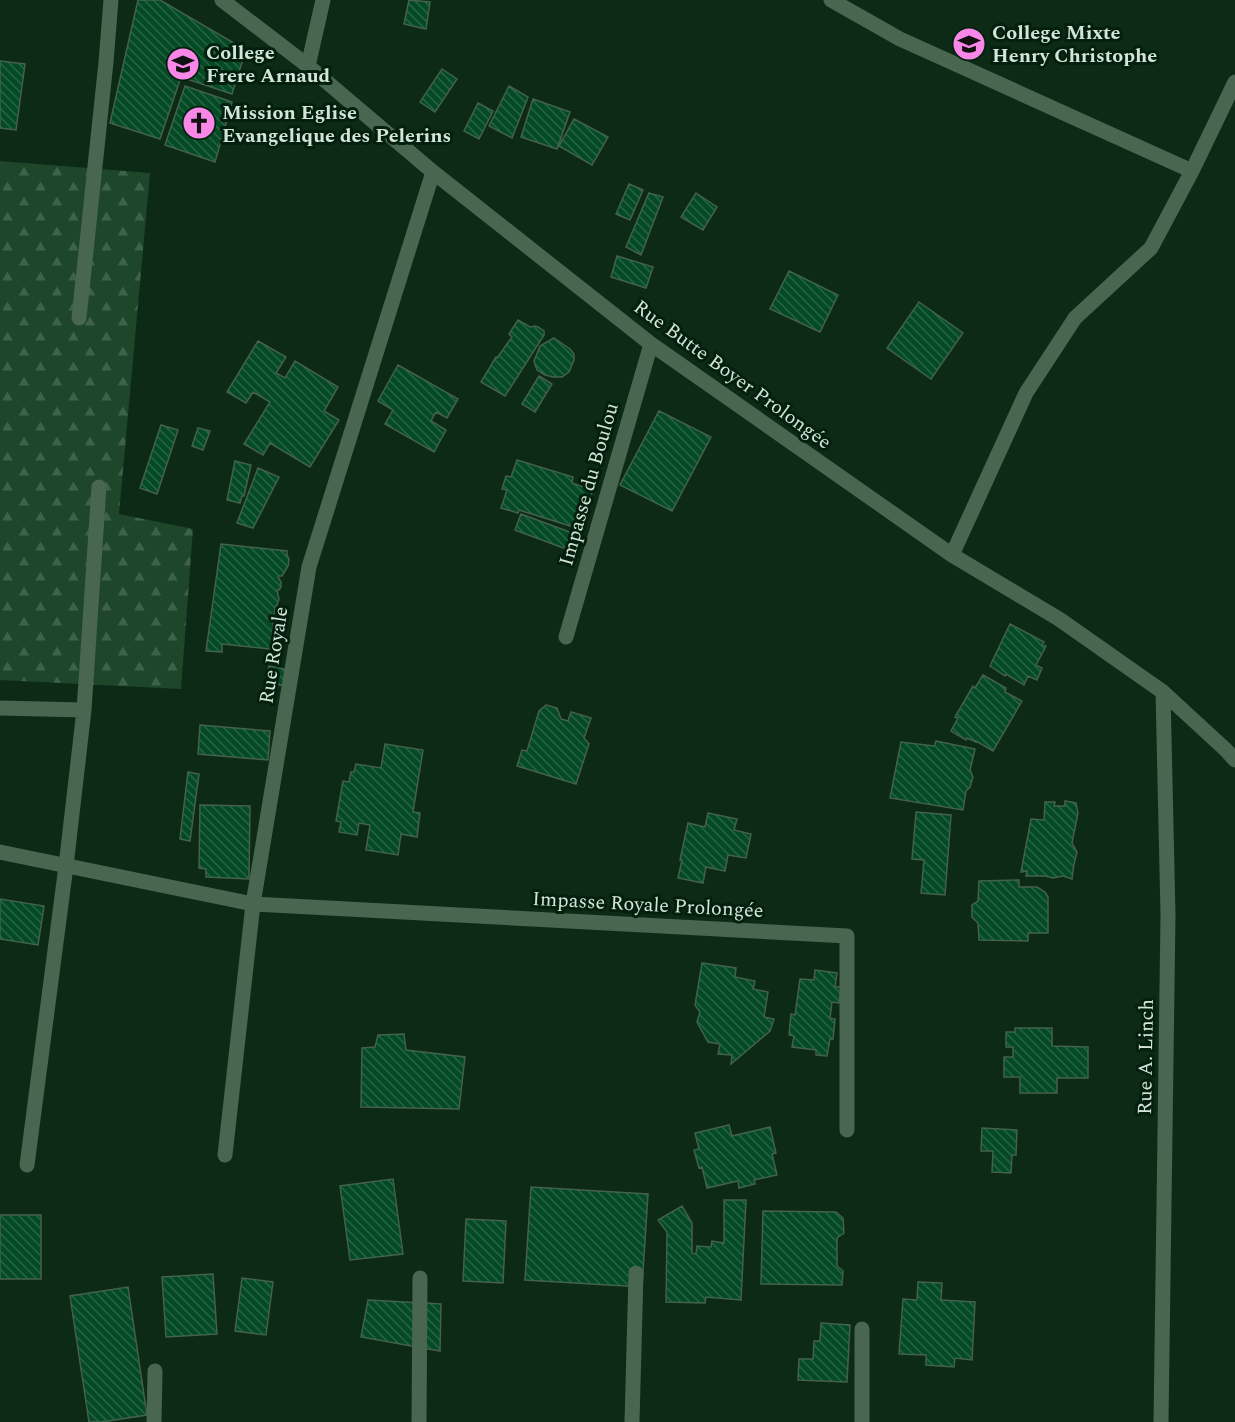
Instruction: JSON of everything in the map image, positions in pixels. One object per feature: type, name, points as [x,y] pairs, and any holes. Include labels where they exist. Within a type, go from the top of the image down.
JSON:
[{"type":"street","points":[[79,318],[111,0]]},
{"type":"street","name":"Rue Butte Boyer Prolongée","points":[[222,0],[308,66],[433,172],[651,344],[952,555],[1059,619],[1163,692],[1232,753]]},
{"type":"street","points":[[308,66],[323,0]]},
{"type":"street","points":[[831,0],[900,39],[1192,171]]},
{"type":"street","points":[[952,555],[1026,393],[1075,318],[1151,248],[1192,171],[1235,82]]},
{"type":"street","name":"Rue Royale","points":[[225,1155],[253,904],[309,567],[433,172]]},
{"type":"street","name":"Impasse du Boulou","points":[[566,637],[651,344]]},
{"type":"street","points":[[27,1165],[84,710],[99,487]]},
{"type":"street","name":"Rue A. Linch","points":[[1161,1422],[1168,915],[1163,692]]},
{"type":"street","points":[[0,708],[84,710]]},
{"type":"street","points":[[0,852],[253,904]]},
{"type":"street","name":"Impasse Royale Prolongée","points":[[253,904],[847,936],[848,1130]]},
{"type":"street","points":[[633,1422],[636,1273]]},
{"type":"street","points":[[419,1422],[420,1278]]},
{"type":"street","points":[[862,1329],[862,1422]]},
{"type":"street","points":[[154,1422],[155,1371]]},
{"type":"green space","points":[[0,161],[150,173],[119,514],[193,529],[181,689],[0,680]]},
{"type":"building","name":"College Frere Arnaud","points":[[138,0],[160,0],[246,50],[232,94],[181,77],[160,139],[110,123]]},
{"type":"building","points":[[409,0],[430,2],[426,29],[404,24]]},
{"type":"building","points":[[0,61],[25,64],[16,130],[0,128]]},
{"type":"building","points":[[442,69],[457,79],[435,112],[420,102]]},
{"type":"building","name":"Mission Eglise Evangelique des Pelerins","points":[[185,86],[232,102],[215,162],[165,145]]},
{"type":"building","points":[[509,86],[528,97],[512,138],[489,126]]},
{"type":"building","points":[[533,99],[570,112],[557,149],[521,137]]},
{"type":"building","points":[[478,103],[493,111],[479,139],[464,131]]},
{"type":"building","points":[[574,119],[608,137],[592,165],[559,146]]},
{"type":"building","points":[[629,184],[643,190],[630,220],[616,214]]},
{"type":"building","points":[[649,193],[663,197],[641,255],[626,247]]},
{"type":"building","points":[[696,193],[717,207],[703,230],[681,217]]},
{"type":"building","points":[[617,256],[653,267],[646,288],[611,277]]},
{"type":"building","points":[[789,271],[838,295],[820,332],[770,309]]},
{"type":"building","points":[[919,302],[963,333],[931,379],[887,348]]},
{"type":"building","points":[[518,320],[530,327],[538,327],[544,331],[544,335],[505,396],[481,382],[496,357],[512,337],[509,334]]},
{"type":"building","points":[[554,338],[574,354],[569,372],[562,377],[545,375],[537,370],[534,361],[540,346]]},
{"type":"building","points":[[258,341],[286,357],[276,373],[285,378],[295,361],[338,387],[324,411],[339,420],[310,467],[270,443],[263,455],[244,444],[270,402],[253,392],[246,403],[227,392]]},
{"type":"building","points":[[398,365],[458,399],[447,418],[436,412],[431,421],[446,430],[434,452],[385,424],[393,410],[378,401]]},
{"type":"building","points":[[539,376],[552,384],[535,412],[522,404]]},
{"type":"building","points":[[659,411],[711,437],[672,511],[620,485]]},
{"type":"building","points":[[161,425],[178,430],[157,494],[140,488]]},
{"type":"building","points":[[198,428],[210,431],[203,450],[192,446]]},
{"type":"building","points":[[517,460],[573,477],[572,483],[593,490],[580,529],[519,510],[518,513],[501,508],[507,490],[502,489],[506,476],[511,477]]},
{"type":"building","points":[[235,461],[251,465],[244,496],[240,503],[227,500]]},
{"type":"building","points":[[258,468],[279,477],[253,528],[237,523]]},
{"type":"building","points":[[521,514],[583,537],[577,553],[515,530]]},
{"type":"building","points":[[221,544],[287,551],[288,566],[282,576],[278,577],[281,587],[277,590],[279,599],[275,607],[270,649],[222,644],[222,652],[206,651]]},
{"type":"building","points":[[1010,624],[1044,642],[1042,645],[1046,646],[1036,665],[1042,668],[1037,680],[1028,676],[1024,685],[990,666]]},
{"type":"building","points":[[269,666],[289,670],[285,686],[266,682]]},
{"type":"building","points":[[983,675],[1006,688],[1005,692],[1022,701],[993,751],[951,731],[958,718],[955,717],[973,686],[975,688]]},
{"type":"building","points":[[546,705],[557,708],[561,719],[568,721],[571,712],[591,718],[584,738],[589,744],[576,784],[517,766],[522,750],[527,751],[539,711]]},
{"type":"building","points":[[200,725],[270,731],[268,760],[198,754]]},
{"type":"building","points":[[936,741],[975,749],[970,770],[973,777],[966,791],[963,810],[890,798],[901,742],[934,746]]},
{"type":"building","points":[[385,744],[423,750],[413,812],[420,813],[417,837],[401,834],[398,855],[366,850],[370,825],[359,823],[357,835],[339,832],[341,822],[336,821],[343,781],[349,782],[356,764],[381,768]]},
{"type":"building","points":[[188,772],[199,774],[190,841],[180,839]]},
{"type":"building","points":[[1065,801],[1076,803],[1078,813],[1072,843],[1077,852],[1072,879],[1063,876],[1053,878],[1026,876],[1027,871],[1021,872],[1031,819],[1044,820],[1045,802],[1055,802],[1054,806],[1065,806]]},
{"type":"building","points":[[200,805],[250,806],[249,879],[206,877],[206,869],[199,868]]},
{"type":"building","points":[[916,812],[951,815],[945,895],[921,893],[924,860],[912,859]]},
{"type":"building","points":[[708,813],[737,819],[734,830],[751,834],[746,858],[728,855],[725,871],[706,867],[703,883],[678,878],[688,823],[705,827]]},
{"type":"building","points":[[1019,880],[1019,887],[1037,887],[1048,897],[1048,933],[1028,933],[1028,941],[979,940],[978,923],[972,917],[972,905],[978,901],[979,881]]},
{"type":"building","points":[[0,899],[44,906],[38,945],[0,939]]},
{"type":"building","points":[[702,963],[736,968],[735,977],[755,981],[753,989],[768,992],[764,1017],[774,1019],[770,1031],[731,1064],[732,1055],[718,1054],[720,1044],[708,1042],[697,1022],[700,1012],[695,1005]]},
{"type":"building","points":[[815,970],[837,973],[835,987],[841,987],[839,1003],[832,1002],[830,1018],[835,1019],[833,1039],[830,1039],[827,1056],[816,1055],[816,1050],[792,1047],[794,1036],[789,1035],[791,1014],[795,1015],[800,979],[814,980]]},
{"type":"building","points":[[1015,1028],[1052,1028],[1052,1046],[1088,1047],[1088,1078],[1057,1078],[1057,1093],[1020,1093],[1020,1077],[1004,1077],[1004,1057],[1013,1057],[1013,1047],[1006,1047],[1006,1032],[1015,1032]]},
{"type":"building","points":[[404,1034],[406,1050],[465,1057],[459,1109],[361,1107],[362,1048],[375,1047],[378,1035]]},
{"type":"building","points":[[729,1125],[732,1136],[770,1127],[776,1153],[772,1154],[777,1175],[754,1180],[755,1184],[739,1188],[738,1181],[707,1188],[702,1167],[699,1168],[694,1150],[699,1149],[695,1133]]},
{"type":"building","points":[[982,1128],[1017,1130],[1016,1155],[1012,1155],[1011,1173],[992,1172],[993,1151],[981,1151]]},
{"type":"building","points":[[393,1179],[403,1254],[350,1260],[340,1186]]},
{"type":"building","points":[[531,1187],[648,1194],[642,1287],[525,1280]]},
{"type":"building","points":[[724,1200],[746,1200],[741,1300],[706,1297],[705,1303],[666,1302],[667,1232],[658,1220],[682,1206],[692,1223],[692,1253],[696,1254],[697,1246],[711,1247],[712,1241],[724,1243]]},
{"type":"building","points":[[763,1211],[836,1212],[843,1218],[844,1233],[837,1238],[837,1266],[843,1271],[842,1285],[761,1284]]},
{"type":"building","points":[[0,1215],[41,1215],[41,1279],[0,1279]]},
{"type":"building","points":[[466,1219],[506,1221],[503,1283],[463,1281]]},
{"type":"building","points":[[213,1274],[217,1334],[166,1337],[162,1277]]},
{"type":"building","points":[[242,1278],[273,1282],[266,1335],[235,1331]]},
{"type":"building","points":[[918,1282],[942,1283],[941,1300],[975,1302],[972,1360],[955,1358],[954,1367],[926,1365],[926,1355],[899,1354],[903,1299],[917,1300]]},
{"type":"building","points":[[128,1287],[147,1415],[89,1422],[70,1296]]},
{"type":"building","points":[[368,1300],[441,1304],[440,1351],[361,1337]]},
{"type":"building","points":[[821,1323],[850,1325],[847,1382],[798,1380],[799,1359],[813,1359],[814,1341],[820,1341]]},
{"type":"place","name":"College Mixte Henry Christophe","points":[[969,44]]},
{"type":"place","name":"College Frere Arnaud","points":[[183,64]]},
{"type":"place","name":"Mission Eglise Evangelique des Pelerins","points":[[199,123]]}]
